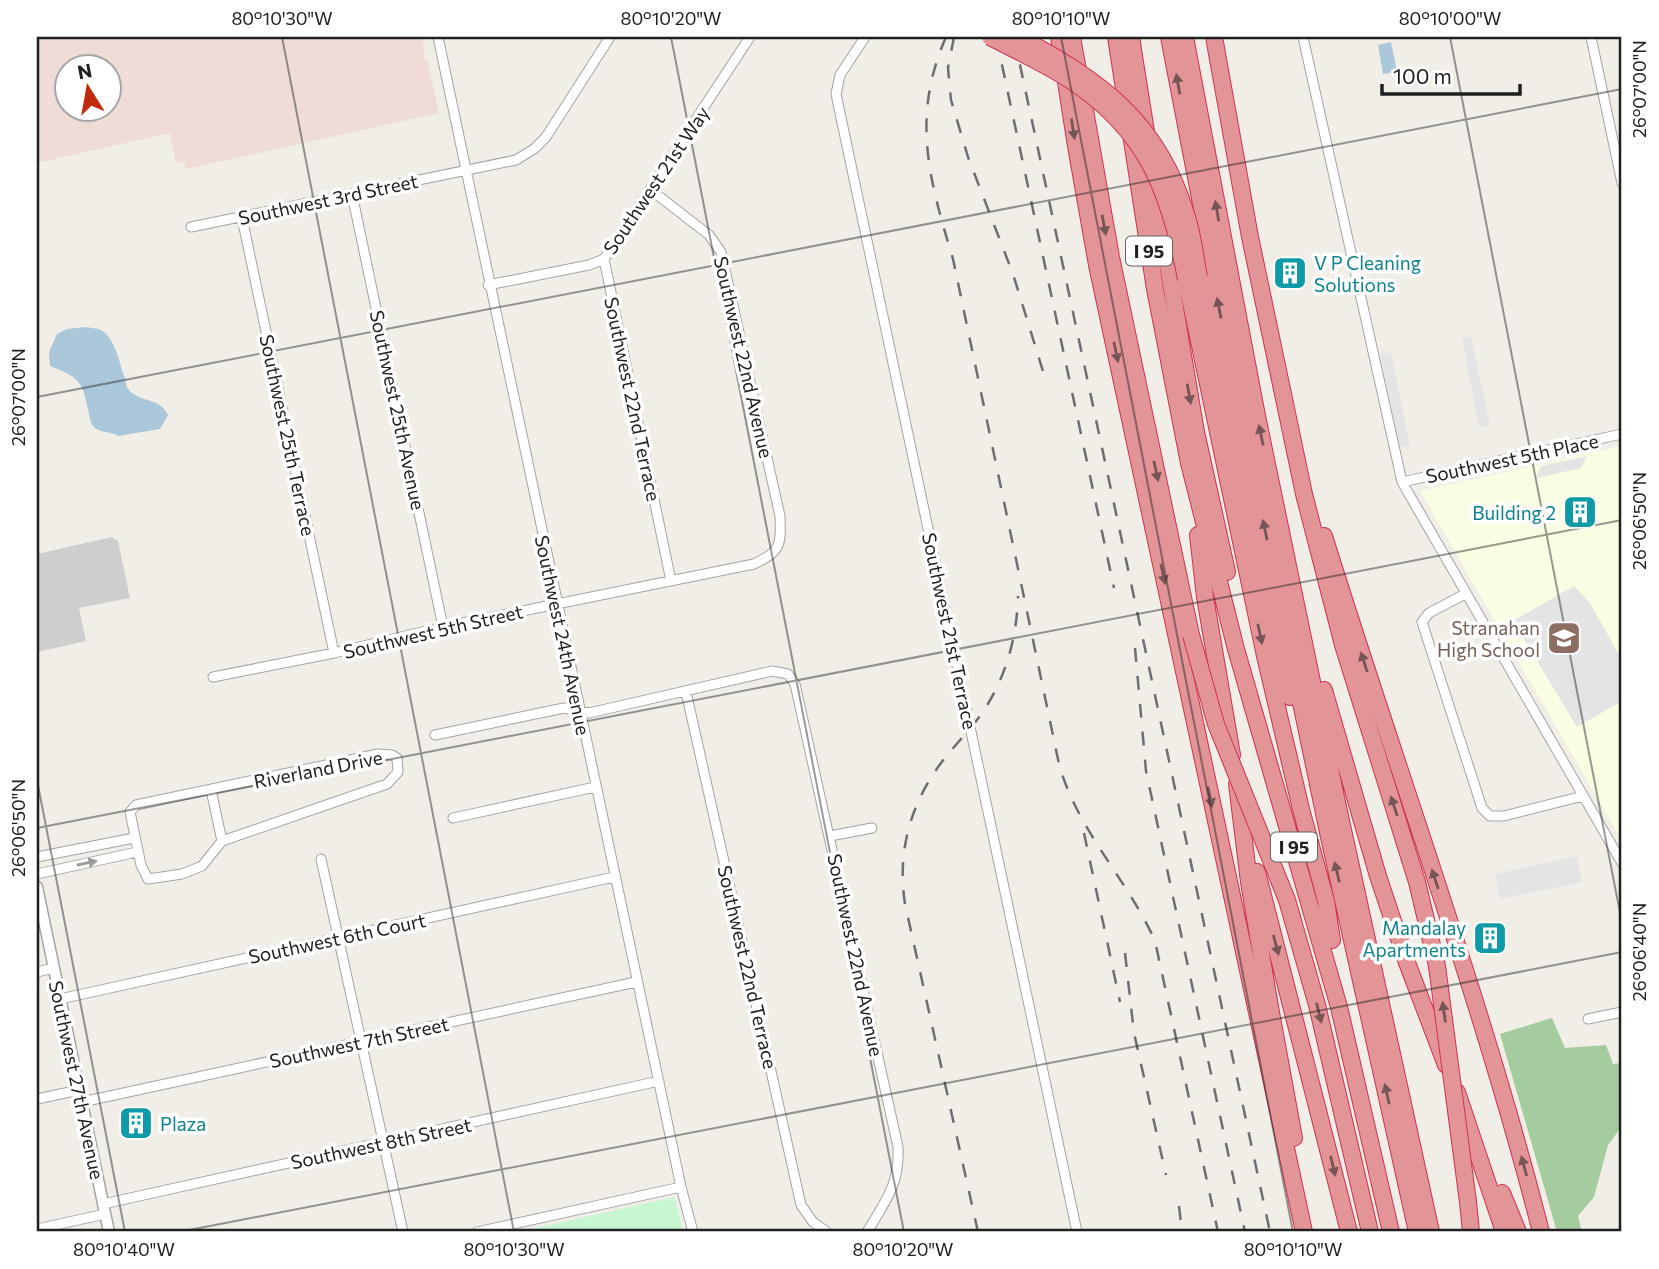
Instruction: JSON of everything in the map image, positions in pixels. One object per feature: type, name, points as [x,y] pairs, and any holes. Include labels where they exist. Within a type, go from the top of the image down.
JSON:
[{"type":"highway","points":[[990,37],[1077,85],[1109,111],[1147,158],[1165,195],[1193,278],[1263,588],[1329,837]]},
{"type":"highway","points":[[1018,37],[1090,78],[1119,102],[1162,157],[1179,192],[1190,226],[1193,278],[1265,656],[1326,901],[1332,940]]},
{"type":"highway","points":[[1059,37],[1100,276],[1304,1232]]},
{"type":"highway","points":[[1072,37],[1105,231],[1191,635],[1216,723],[1287,900],[1317,1005],[1370,1232]]},
{"type":"highway","name":"I 95","points":[[1116,37],[1155,289],[1189,463],[1233,638],[1339,1007],[1391,1232]]},
{"type":"highway","points":[[1130,37],[1167,271],[1211,503],[1255,681],[1332,940],[1401,1232]]},
{"type":"highway","points":[[1169,37],[1221,318],[1329,837],[1417,1232]]},
{"type":"highway","name":"I 95","points":[[1185,37],[1244,348],[1338,807],[1432,1232]]},
{"type":"highway","points":[[1214,37],[1250,237],[1296,459],[1329,597],[1414,873],[1437,966],[1471,1232]]},
{"type":"highway","points":[[1284,397],[1330,557],[1465,971],[1515,1135],[1541,1232]]},
{"type":"highway","points":[[1189,463],[1205,597],[1241,808],[1250,882],[1270,1007],[1312,1232]]},
{"type":"highway","points":[[1296,597],[1378,876],[1406,960],[1465,1111],[1518,1232]]},
{"type":"highway","points":[[1241,808],[1349,1232]]},
{"type":"highway","points":[[1465,1111],[1504,1232]]},
{"type":"street","name":"Southwest 24th Avenue","points":[[438,37],[636,982],[693,1232]]},
{"type":"street","points":[[465,171],[516,160],[534,149],[546,137],[610,37]]},
{"type":"street","name":"Southwest 21st Way","points":[[488,285],[589,265],[604,259],[750,37]]},
{"type":"street","name":"Southwest 21st Terrace","points":[[865,37],[840,75],[836,93],[1077,1232]]},
{"type":"street","points":[[1303,37],[1402,482],[1622,863]]},
{"type":"street","points":[[1591,37],[1618,142],[1622,183]]},
{"type":"street","name":"Southwest 3rd Street","points":[[191,227],[465,171]]},
{"type":"street","name":"Southwest 22nd Avenue","points":[[651,190],[709,235],[721,252],[780,516],[781,540],[774,554]]},
{"type":"street","name":"Southwest 25th Avenue","points":[[352,194],[443,627]]},
{"type":"street","name":"Southwest 25th Terrace","points":[[242,218],[334,653]]},
{"type":"street","name":"Southwest 22nd Terrace","points":[[604,259],[671,581]]},
{"type":"street","name":"Southwest 5th Place","points":[[1402,482],[1622,434]]},
{"type":"street","name":"Southwest 5th Street","points":[[213,677],[754,564],[774,554]]},
{"type":"street","points":[[1465,594],[1429,612],[1422,622],[1482,808],[1490,816],[1504,816],[1583,796]]},
{"type":"street","name":"Southwest 22nd Avenue","points":[[686,692],[772,671],[788,674],[795,684],[898,1147],[899,1168],[891,1191],[867,1232]]},
{"type":"street","points":[[435,735],[564,708],[589,713],[686,692]]},
{"type":"street","name":"Southwest 22nd Terrace","points":[[686,692],[802,1205],[813,1222],[827,1232]]},
{"type":"street","name":"Riverland Drive","points":[[134,838],[148,879],[182,874],[202,866],[222,841],[387,784],[399,768],[397,758],[378,754],[211,790]]},
{"type":"street","points":[[453,818],[595,787]]},
{"type":"street","points":[[37,857],[134,838],[130,812],[136,805],[211,790],[222,841]]},
{"type":"street","points":[[830,836],[872,828]]},
{"type":"street","points":[[37,874],[137,852]]},
{"type":"street","points":[[321,859],[403,1232]]},
{"type":"street","name":"Southwest 6th Court","points":[[60,999],[614,877]]},
{"type":"street","name":"Southwest 27th Avenue","points":[[37,887],[38,905],[54,968],[109,1232]]},
{"type":"street","points":[[37,972],[54,968]]},
{"type":"street","name":"Southwest 7th Street","points":[[82,1102],[636,982]]},
{"type":"street","points":[[1588,1019],[1622,1012]]},
{"type":"street","name":"Southwest 8th Street","points":[[37,1229],[104,1209],[382,1142],[659,1081]]},
{"type":"street","points":[[37,1099],[79,1090]]},
{"type":"street","points":[[477,1232],[681,1187]]},
{"type":"shaded area","points":[[37,37],[423,37],[424,59],[427,59],[439,113],[186,169],[184,161],[176,163],[170,133],[37,163]]},
{"type":"shaded area","points":[[1471,336],[1490,425],[1479,427],[1462,339]]},
{"type":"shaded area","points":[[1391,352],[1410,446],[1399,448],[1381,354]]},
{"type":"shaded area","name":"Stranahan High School","points":[[1622,446],[1622,841],[1420,491]]},
{"type":"shaded area","points":[[1587,456],[1581,468],[1536,478],[1541,466]]},
{"type":"shaded area","points":[[112,537],[118,541],[130,598],[79,608],[86,641],[37,652],[37,554]]},
{"type":"shaded area","points":[[1574,586],[1590,603],[1622,660],[1622,701],[1577,727],[1513,621]]},
{"type":"shaded area","points":[[1577,856],[1582,882],[1500,899],[1495,874]]},
{"type":"green space","points":[[1552,1018],[1565,1048],[1606,1045],[1613,1064],[1622,1063],[1622,1126],[1608,1145],[1594,1197],[1578,1216],[1582,1232],[1557,1232],[1500,1034]]},
{"type":"green space","points":[[675,1197],[683,1232],[518,1232]]},
{"type":"water","points":[[1391,42],[1397,72],[1383,74],[1378,45]]},
{"type":"water","points":[[85,327],[101,330],[113,343],[128,389],[164,409],[168,415],[160,429],[118,436],[93,426],[81,386],[67,373],[50,366],[49,352],[57,334],[67,329]]},
{"type":"railway","points":[[946,37],[935,66],[929,94],[927,148],[931,175],[953,259],[1059,764],[1078,811],[1155,941],[1218,1232]]},
{"type":"railway","points":[[954,37],[948,68],[951,100],[968,157],[1013,274],[1046,381]]},
{"type":"railway","points":[[996,37],[1114,588]]},
{"type":"railway","points":[[1014,37],[1270,1232]]},
{"type":"railway","points":[[978,1232],[905,904],[903,866],[908,830],[921,795],[941,763],[982,713],[998,686],[1009,657],[1018,596]]},
{"type":"railway","points":[[1135,648],[1146,771],[1245,1232]]},
{"type":"railway","points":[[1084,833],[1120,1002]]},
{"type":"railway","points":[[1125,953],[1134,1033],[1166,1175]]},
{"type":"railway","points":[[1179,1206],[1182,1232]]},
{"type":"place","name":"V P Cleaning Solutions","points":[[1290,273]]},
{"type":"place","name":"Building 2","points":[[1580,512]]},
{"type":"place","name":"Stranahan High School","points":[[1564,638]]},
{"type":"place","name":"Mandalay Apartments","points":[[1490,938]]},
{"type":"place","name":"Plaza","points":[[136,1123]]}]
